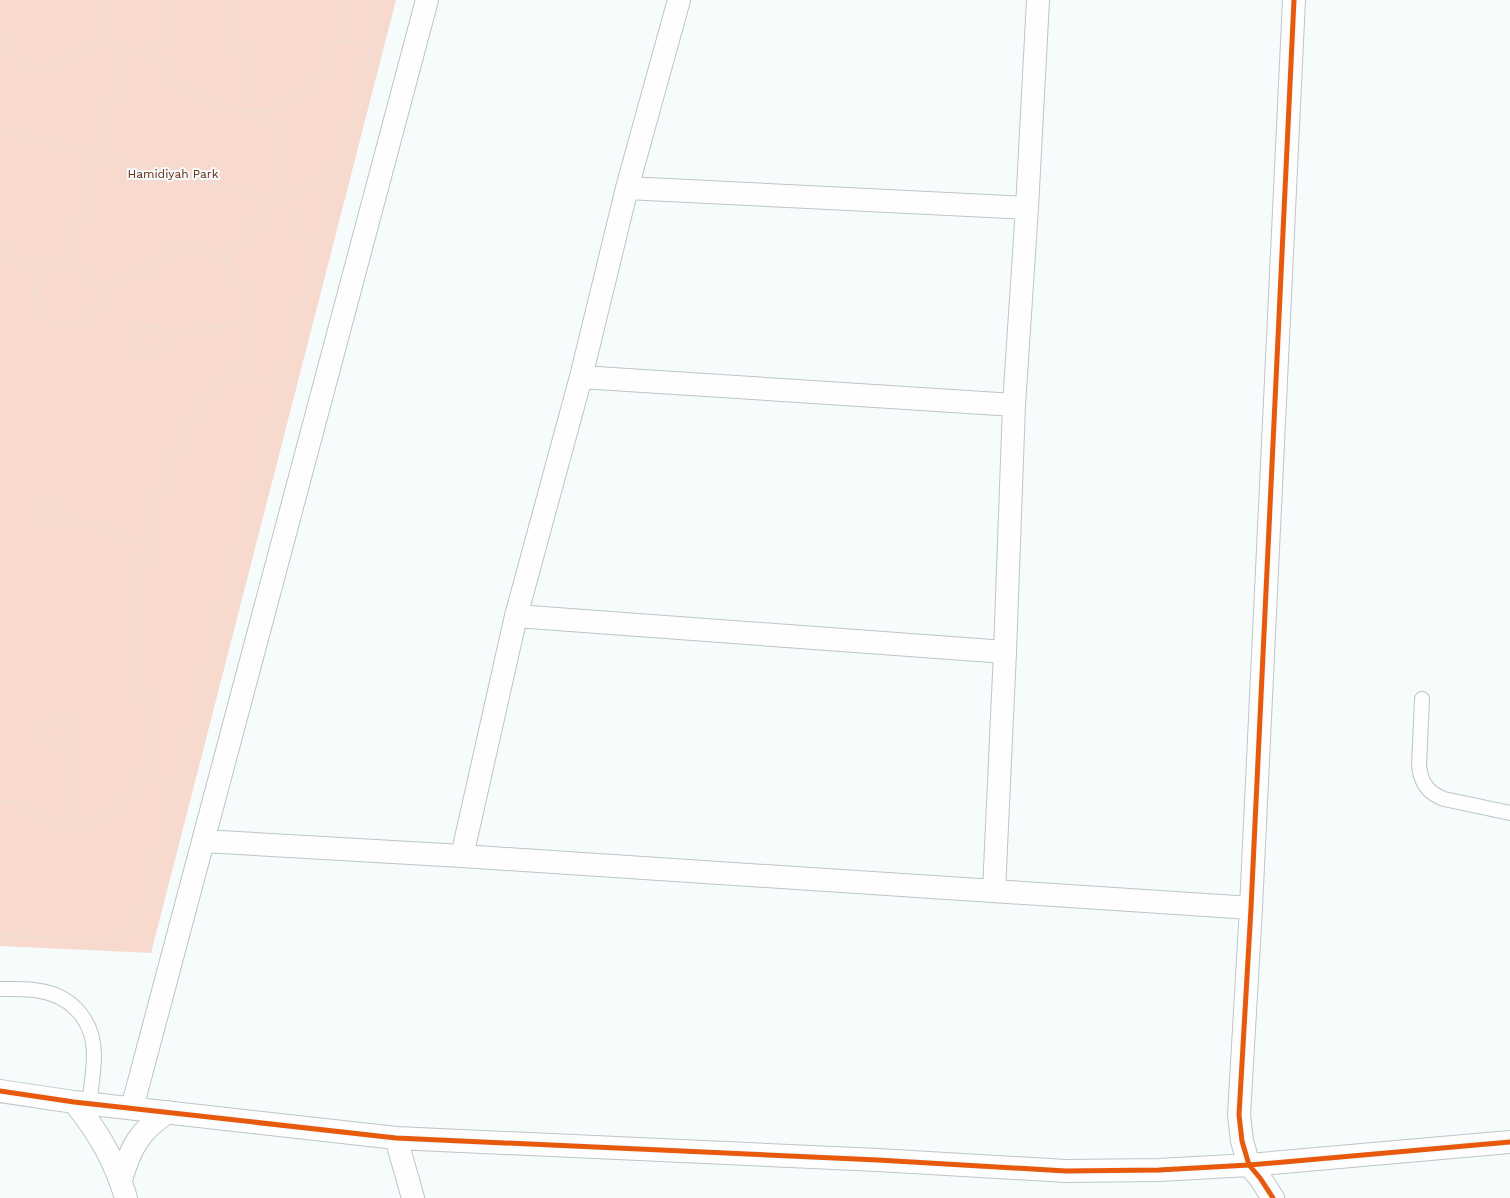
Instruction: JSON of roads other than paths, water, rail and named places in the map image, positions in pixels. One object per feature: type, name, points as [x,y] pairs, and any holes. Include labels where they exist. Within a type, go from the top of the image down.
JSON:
[{"type":"street","points":[[132,1108],[427,0]]},
{"type":"street","points":[[462,856],[516,616],[581,377],[627,188],[679,0]]},
{"type":"street","points":[[994,891],[1014,405],[1027,208],[1038,0]]},
{"type":"street","points":[[1273,1198],[1260,1178],[1249,1165],[1242,1141],[1239,1115],[1251,908],[1294,0]]},
{"type":"street","points":[[627,188],[1027,208]]},
{"type":"street","points":[[581,377],[1014,405]]},
{"type":"street","points":[[516,616],[1005,652]]},
{"type":"street","points":[[203,841],[462,856],[1251,908]]},
{"type":"street","points":[[0,1091],[82,1103],[396,1138],[862,1159],[1066,1171],[1159,1170],[1249,1165],[1510,1142]]},
{"type":"street","points":[[82,1103],[86,1117],[103,1142],[114,1163],[124,1189]]},
{"type":"street","points":[[124,1189],[132,1147],[142,1133],[154,1121],[168,1112]]},
{"type":"street","points":[[396,1138],[413,1198]]},
{"type":"lane","points":[[1422,699],[1419,766],[1423,783],[1428,790],[1436,796],[1444,799],[1510,813]]},
{"type":"lane","points":[[0,989],[39,990],[54,994],[68,1001],[79,1011],[88,1024],[93,1039],[94,1055],[82,1103]]},
{"type":"park label","name":"Hamidiyah Park","points":[[173,174]]}]
